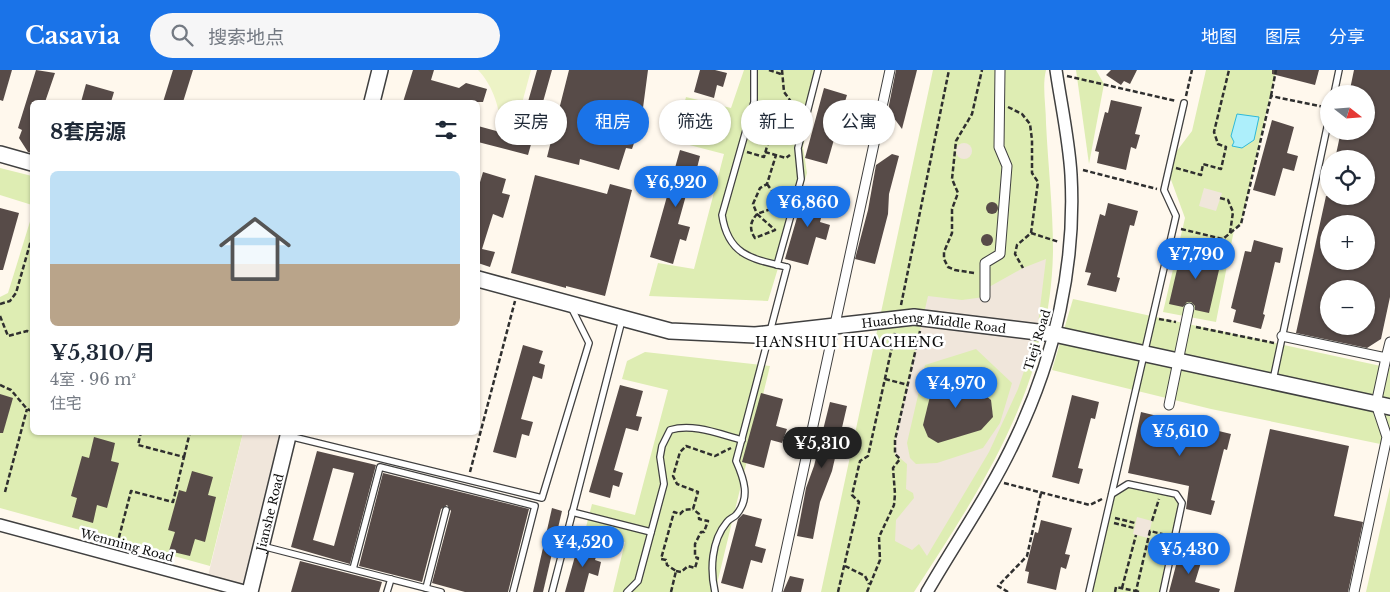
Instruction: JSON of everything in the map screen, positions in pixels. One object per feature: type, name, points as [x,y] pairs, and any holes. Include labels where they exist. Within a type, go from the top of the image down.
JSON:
[{"type":"street","points":[[372,100],[380,70]]},
{"type":"street","points":[[777,592],[890,70]]},
{"type":"street","points":[[985,297],[985,264],[1000,254],[1004,218],[1007,166],[999,147],[1000,70]]},
{"type":"street","name":"Tieji Road","points":[[927,592],[994,480],[1017,437],[1054,334],[1065,289],[1070,246],[1070,167],[1056,72]]},
{"type":"street","points":[[0,154],[30,162]]},
{"type":"street","name":"Huacheng Middle Road","points":[[480,280],[670,331],[755,335],[898,318],[923,318],[1054,334],[1383,405]]},
{"type":"street","points":[[1169,405],[1189,308]]},
{"type":"street","points":[[1281,340],[1386,358]]},
{"type":"street","points":[[1354,592],[1386,437],[1383,405],[1386,358],[1390,342]]},
{"type":"street","name":"Jianshe Road","points":[[249,592],[289,435]]},
{"type":"street","name":"Wenming Road","points":[[0,525],[249,592]]},
{"type":"lane","points":[[754,70],[754,100]]},
{"type":"lane","points":[[810,100],[818,70]]},
{"type":"lane","points":[[1336,85],[1339,70]]},
{"type":"lane","points":[[1089,592],[1174,228],[1176,216],[1164,190],[1184,103]]},
{"type":"lane","points":[[1272,381],[1324,140]]},
{"type":"lane","points":[[715,592],[710,572],[718,539],[726,523],[736,514],[745,498],[745,481],[736,462],[786,266],[777,265],[741,253],[724,231],[722,215],[741,145]]},
{"type":"lane","points":[[777,265],[800,179],[799,145]]},
{"type":"lane","points":[[293,435],[542,498],[589,343],[570,304]]},
{"type":"lane","points":[[552,592],[622,318]]},
{"type":"lane","points":[[627,592],[638,580],[664,484],[660,457],[662,446],[670,430],[682,427],[694,428],[742,440]]},
{"type":"lane","points":[[353,569],[380,467],[535,506],[513,592]]},
{"type":"lane","points":[[1112,494],[1128,484],[1176,494],[1182,503],[1163,592]]},
{"type":"lane","points":[[426,588],[446,510]]},
{"type":"lane","points":[[572,512],[651,532]]},
{"type":"lane","points":[[262,546],[441,592]]},
{"type":"lane","points":[[387,592],[390,579]]},
{"type":"path","points":[[769,70],[782,72],[784,92],[789,100]]},
{"type":"path","points":[[838,592],[859,502],[852,495],[860,461],[868,456],[949,70]]},
{"type":"path","points":[[982,70],[972,114],[956,141],[952,179],[958,193],[952,209],[952,233],[944,252],[944,260],[948,267],[955,270],[966,273],[985,272]]},
{"type":"path","points":[[1056,72],[1184,103],[1192,70]]},
{"type":"path","points":[[1170,166],[1201,174],[1203,164],[1221,169],[1226,147],[1218,144],[1214,132],[1229,70]]},
{"type":"path","points":[[1174,228],[1223,239],[1241,224],[1276,70]]},
{"type":"path","points":[[1271,96],[1320,106]]},
{"type":"path","points":[[1000,103],[1022,114],[1030,124],[1032,173],[1038,182],[1031,233],[1018,245],[1015,254],[1023,268]]},
{"type":"path","points":[[740,150],[764,157],[767,145]]},
{"type":"path","points":[[765,152],[786,158],[798,148],[797,145]]},
{"type":"path","points":[[767,184],[782,205],[757,214],[752,220],[751,227],[755,238],[775,230],[757,214],[753,204],[756,195],[767,184],[776,155]]},
{"type":"path","points":[[1070,167],[1164,190]]},
{"type":"path","points":[[1220,198],[1228,200],[1233,212],[1229,234]]},
{"type":"path","points":[[1031,233],[1070,246]]},
{"type":"path","points":[[0,304],[10,301],[16,293],[30,244]]},
{"type":"path","points":[[480,434],[518,290]]},
{"type":"path","points":[[0,316],[8,336],[30,332]]},
{"type":"path","points":[[867,592],[880,560],[879,537],[894,505],[896,494],[893,468],[900,459],[896,454],[895,440],[923,318]]},
{"type":"path","points":[[1154,318],[1281,340]]},
{"type":"path","points":[[885,379],[908,385]]},
{"type":"path","points":[[0,384],[11,390],[30,410]]},
{"type":"path","points":[[5,492],[27,409]]},
{"type":"path","points":[[140,435],[138,445],[184,457]]},
{"type":"path","points":[[114,556],[131,491],[173,502],[189,435]]},
{"type":"path","points":[[468,480],[480,435]]},
{"type":"path","points":[[693,509],[698,492],[677,484],[673,476],[680,452],[686,446],[715,456],[726,452],[742,440]]},
{"type":"path","points":[[994,480],[1090,505],[1112,494]]},
{"type":"path","points":[[1152,521],[1161,491]]},
{"type":"path","points":[[1008,592],[998,586],[1026,556],[1042,492]]},
{"type":"path","points":[[693,509],[699,514],[700,518],[708,521],[704,532],[701,532],[695,544],[695,557],[698,558],[695,568],[688,566],[681,572],[676,571],[667,565],[666,560],[661,559],[674,512],[680,514],[684,510],[693,509]]},
{"type":"path","points":[[1106,519],[1136,523]]},
{"type":"path","points":[[1106,519],[1134,528]]},
{"type":"path","points":[[1115,592],[1116,587],[1138,592],[1150,531],[1175,537]]},
{"type":"path","points":[[1122,588],[1136,535]]},
{"type":"path","points":[[844,566],[865,576],[869,584]]},
{"type":"path","points":[[671,592],[676,571]]},
{"type":"green space","points":[[478,70],[531,70],[523,100],[495,100],[483,75]]},
{"type":"green space","points":[[744,70],[821,70],[813,104],[813,100],[741,100],[741,145],[803,145],[807,173],[768,301],[649,296],[658,263],[694,269],[724,154],[689,145],[731,145],[731,108]]},
{"type":"green space","points":[[933,70],[1046,70],[1044,96],[1053,251],[1049,299],[1040,345],[1026,389],[1009,431],[965,513],[914,592],[821,592]]},
{"type":"green space","points":[[1076,70],[1096,70],[1104,84],[1089,164]]},
{"type":"green space","points":[[1206,70],[1276,70],[1241,224],[1234,230],[1216,322],[1163,312],[1185,218],[1170,177],[1176,152],[1192,131]]},
{"type":"green space","points":[[686,97],[698,100],[685,100]]},
{"type":"green space","points":[[0,168],[30,176],[30,204],[0,195]]},
{"type":"green space","points":[[30,222],[30,435],[243,435],[210,566],[0,508],[0,297],[8,293]]},
{"type":"green space","points":[[1073,299],[1390,368],[1390,446],[1211,409],[1052,370]]},
{"type":"green space","points":[[645,352],[770,366],[715,592],[613,592],[625,542],[585,531],[592,504],[635,515],[668,390],[622,379],[627,361]]},
{"type":"green space","points":[[1128,484],[1176,494],[1182,503],[1163,592],[1089,592],[1112,494]]},
{"type":"green space","points":[[1390,487],[1390,592],[1366,592]]},
{"type":"shaded area","points":[[964,143],[970,145],[972,151],[970,157],[964,159],[958,157],[956,151],[958,145]]},
{"type":"shaded area","points":[[1204,188],[1222,193],[1216,211],[1199,206]]},
{"type":"shaded area","points":[[1046,259],[1037,332],[1018,389],[989,452],[927,556],[919,544],[912,550],[895,541],[896,520],[914,498],[913,493],[906,489],[907,464],[895,454],[895,440],[928,296],[962,300],[984,297],[989,287],[1023,268]],"holes":[[[976,349],[1012,383],[1000,423],[983,448],[937,463],[916,464],[910,458],[907,443],[925,365]]]},
{"type":"shaded area","points":[[243,435],[289,435],[250,592],[207,580]]},
{"type":"shaded area","points":[[1137,517],[1152,521],[1148,538],[1133,534]]},
{"type":"water","points":[[1237,114],[1259,117],[1254,140],[1242,148],[1232,146],[1234,142],[1231,136]]},
{"type":"building","points":[[0,70],[12,70],[3,101],[0,100]]},
{"type":"building","points":[[36,70],[55,73],[46,100],[30,100],[30,152],[19,138],[22,130],[18,128]]},
{"type":"building","points":[[173,70],[193,70],[184,100],[164,100]]},
{"type":"building","points":[[413,70],[434,70],[431,80],[459,88],[466,83],[487,89],[483,102],[480,102],[480,100],[404,100]]},
{"type":"building","points":[[537,70],[552,70],[544,100],[528,100]]},
{"type":"building","points":[[569,70],[648,70],[644,100],[577,100],[577,145],[633,145],[632,149],[626,148],[619,170],[580,159],[579,165],[547,157],[550,145],[567,145],[567,100],[561,100]]},
{"type":"building","points":[[700,70],[715,70],[727,73],[723,87],[717,85],[714,98],[694,92]]},
{"type":"building","points":[[896,70],[917,70],[902,129],[895,120],[895,100],[890,100]]},
{"type":"building","points":[[1111,70],[1137,70],[1130,84],[1124,81],[1121,85],[1106,75]]},
{"type":"building","points":[[1272,70],[1319,70],[1315,85],[1272,74]]},
{"type":"building","points":[[1354,70],[1390,70],[1390,297],[1381,339],[1367,348],[1296,333],[1320,223],[1320,270],[1375,270],[1375,215],[1322,215],[1324,205],[1375,205],[1375,150],[1337,150],[1339,140],[1375,140],[1375,85],[1351,85]]},
{"type":"building","points":[[86,84],[114,92],[112,100],[82,100]]},
{"type":"building","points":[[824,88],[847,95],[845,100],[823,100],[823,145],[832,145],[827,164],[805,158],[809,145],[813,145],[813,129]]},
{"type":"building","points":[[1111,100],[1142,107],[1135,134],[1140,135],[1136,149],[1131,147],[1126,170],[1097,163],[1099,152],[1095,151],[1105,112],[1108,113]]},
{"type":"building","points":[[1272,120],[1294,127],[1287,153],[1298,156],[1294,171],[1283,168],[1275,196],[1253,190]]},
{"type":"building","points":[[480,127],[495,131],[495,145],[531,145],[528,155],[480,143]]},
{"type":"building","points":[[680,150],[700,156],[697,168],[703,170],[699,184],[690,181],[678,224],[690,227],[686,241],[680,239],[673,264],[650,257]]},
{"type":"building","points":[[892,154],[899,156],[889,194],[888,214],[875,264],[855,259],[868,210],[876,165]]},
{"type":"building","points":[[483,172],[506,179],[502,193],[510,195],[503,218],[493,214],[482,249],[495,252],[490,267],[480,264],[480,182]]},
{"type":"building","points":[[535,175],[607,194],[610,184],[632,190],[605,296],[511,273]]},
{"type":"building","points":[[805,190],[827,196],[820,222],[830,225],[826,240],[816,237],[808,265],[785,259]]},
{"type":"building","points":[[990,202],[994,202],[998,208],[994,214],[990,214],[986,210],[986,206]]},
{"type":"building","points":[[1108,203],[1138,211],[1134,226],[1130,225],[1117,277],[1120,278],[1116,292],[1087,285],[1091,273],[1085,272],[1100,214],[1105,216]]},
{"type":"building","points":[[0,208],[19,213],[3,270],[0,270]]},
{"type":"building","points":[[985,234],[989,234],[993,240],[989,246],[985,246],[981,242],[981,238]]},
{"type":"building","points":[[1254,240],[1283,248],[1280,263],[1275,262],[1261,329],[1233,322],[1236,310],[1231,308],[1245,251],[1251,252]]},
{"type":"building","points":[[1182,248],[1222,257],[1209,313],[1195,310],[1195,306],[1191,302],[1187,302],[1183,307],[1169,304]]},
{"type":"building","points":[[523,345],[543,351],[539,363],[545,365],[542,379],[533,376],[521,419],[533,422],[529,436],[522,434],[516,458],[493,452]]},
{"type":"building","points":[[942,373],[957,373],[991,400],[993,417],[981,430],[938,443],[928,437],[923,425],[933,384]]},
{"type":"building","points":[[620,385],[643,391],[636,416],[642,417],[638,431],[626,428],[614,470],[623,473],[619,487],[613,485],[610,498],[589,492]]},
{"type":"building","points":[[761,393],[783,399],[776,426],[787,429],[782,443],[771,440],[764,468],[742,462]]},
{"type":"building","points":[[0,394],[13,398],[3,433],[0,433]]},
{"type":"building","points":[[1072,395],[1099,402],[1095,419],[1091,418],[1078,468],[1083,469],[1079,484],[1052,477]]},
{"type":"building","points":[[830,402],[847,406],[832,471],[820,502],[813,539],[797,536],[806,488],[814,466]]},
{"type":"building","points":[[1141,412],[1231,434],[1227,450],[1224,449],[1211,500],[1215,501],[1211,515],[1186,509],[1189,486],[1128,473]]},
{"type":"building","points":[[1270,429],[1349,446],[1334,516],[1363,522],[1348,592],[1234,592]]},
{"type":"building","points":[[94,437],[115,443],[111,461],[119,463],[107,508],[97,505],[93,523],[72,517],[77,498],[71,496],[82,456],[89,458]]},
{"type":"building","points":[[317,451],[376,465],[350,564],[291,547]],"holes":[[[333,468],[354,473],[334,546],[313,540]]]},
{"type":"building","points":[[192,471],[213,477],[208,495],[216,497],[205,542],[195,539],[190,556],[169,551],[175,532],[168,530],[179,490],[186,492]]},
{"type":"building","points":[[383,473],[529,509],[508,592],[465,592],[432,583],[451,511],[447,505],[441,509],[422,582],[359,566]]},
{"type":"building","points":[[552,508],[562,511],[543,592],[533,592]]},
{"type":"building","points":[[743,514],[762,519],[755,546],[766,549],[762,563],[751,560],[743,589],[721,583],[738,519]]},
{"type":"building","points":[[1041,520],[1072,528],[1065,554],[1070,555],[1066,569],[1061,567],[1056,590],[1027,583],[1029,572],[1025,571],[1035,532],[1038,533]]},
{"type":"building","points":[[579,542],[599,548],[595,560],[601,562],[598,576],[589,573],[584,592],[565,592]]},
{"type":"building","points":[[1180,550],[1203,556],[1195,582],[1220,589],[1219,592],[1169,592]]},
{"type":"building","points":[[300,561],[382,582],[379,592],[291,592]]},
{"type":"building","points":[[790,576],[804,579],[801,592],[783,592]]},
{"type":"district","name":"HANSHUI HUACHENG","points":[[850,342]]}]
